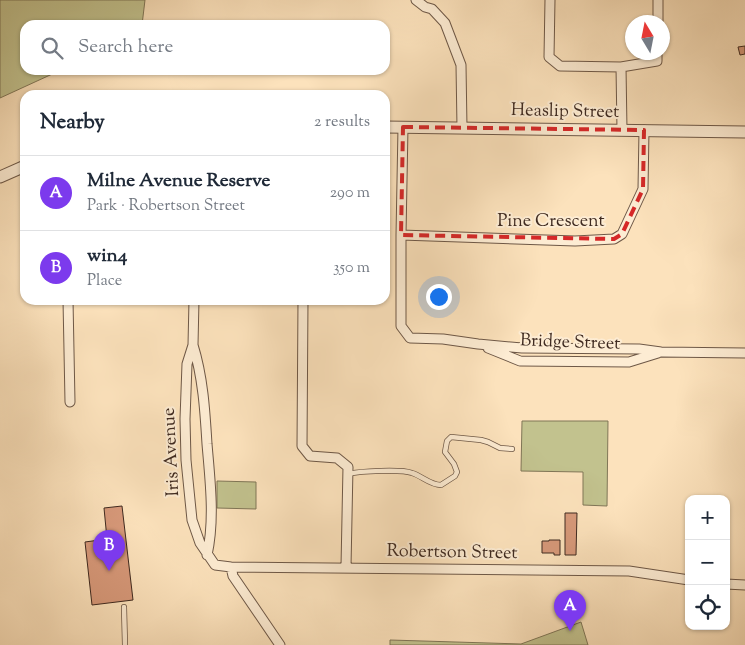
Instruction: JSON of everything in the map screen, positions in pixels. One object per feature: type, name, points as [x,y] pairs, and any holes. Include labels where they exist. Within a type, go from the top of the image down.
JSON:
[{"type":"street","points":[[416,0],[425,7],[432,4],[445,24],[461,65],[462,128]]},
{"type":"street","points":[[550,0],[549,56],[560,66],[621,67],[657,60]]},
{"type":"street","points":[[658,0],[658,15]]},
{"type":"street","points":[[621,67],[622,130]]},
{"type":"street","name":"Heaslip Street","points":[[390,127],[745,132]]},
{"type":"street","name":"Bridge Street","points":[[403,127],[401,326],[410,338],[443,339],[522,348],[639,349],[661,352],[745,353]]},
{"type":"street","name":"Pine Crescent","points":[[401,235],[575,241],[614,239],[622,234],[643,189],[644,130]]},
{"type":"street","points":[[0,177],[20,168]]},
{"type":"street","points":[[68,305],[70,402]]},
{"type":"street","name":"Iris Avenue","points":[[194,305],[193,345],[187,364],[186,460],[192,520],[200,543],[215,565]]},
{"type":"street","points":[[303,305],[302,446],[310,456],[337,458],[348,467],[346,567]]},
{"type":"street","name":"Bridge Street","points":[[478,344],[520,361],[629,362],[661,352]]},
{"type":"street","name":"Iris Avenue","points":[[193,345],[199,363],[211,490],[208,555]]},
{"type":"street","name":"Robertson Street","points":[[215,565],[231,567],[629,571],[685,579]]},
{"type":"street","points":[[231,567],[234,576],[280,645]]},
{"type":"street","points":[[730,584],[745,585]]},
{"type":"lane","points":[[348,474],[359,472],[408,472],[434,485],[441,485],[455,476],[457,472],[454,464],[445,452],[448,439],[455,437],[481,440],[500,448],[512,449]]},
{"type":"lane","points":[[124,607],[125,645]]},
{"type":"highlighted area","points":[[403,127],[644,130],[643,189],[622,234],[614,239],[401,235]]},
{"type":"green space","points":[[0,0],[145,0],[143,20],[20,20],[20,75],[50,75],[0,98]]},
{"type":"green space","points":[[522,421],[608,421],[607,506],[583,505],[583,472],[521,471]]},
{"type":"green space","points":[[217,481],[256,482],[256,509],[217,508]]},
{"type":"green space","points":[[581,622],[588,645],[390,645],[390,640],[521,644]]},
{"type":"building","points":[[745,46],[745,54],[740,55],[738,47]]},
{"type":"building","points":[[122,506],[133,600],[92,605],[85,542],[107,539],[104,508]]},
{"type":"building","points":[[565,513],[577,513],[576,555],[565,555]]},
{"type":"building","points":[[560,540],[560,555],[542,553],[542,541]]},
{"type":"place","name":"win4","points":[[109,571]]},
{"type":"place","name":"Milne Avenue Reserve","points":[[570,631]]}]
